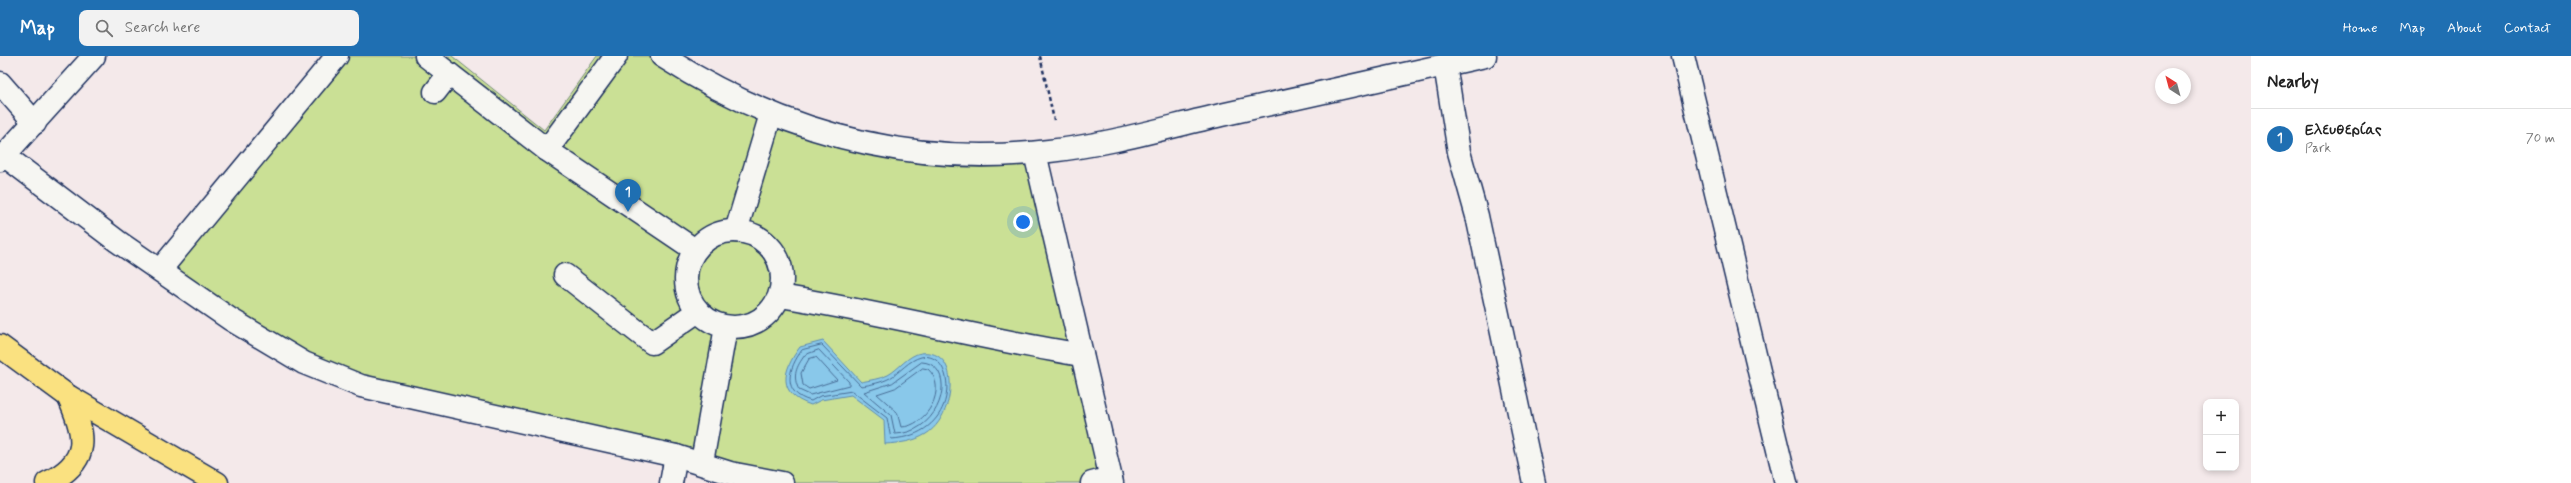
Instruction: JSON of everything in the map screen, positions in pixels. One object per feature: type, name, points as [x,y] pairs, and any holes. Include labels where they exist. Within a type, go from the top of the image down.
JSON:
[{"type":"main road","points":[[0,346],[68,396],[217,483]]},
{"type":"main road","points":[[46,483],[64,473],[76,462],[82,450],[83,437],[79,420],[68,396]]},
{"type":"street","points":[[94,56],[2,158],[117,241],[230,319],[304,363],[361,386],[702,462],[729,478],[782,483]]},
{"type":"street","points":[[160,270],[337,56]]},
{"type":"street","points":[[426,56],[547,150],[696,250]]},
{"type":"street","points":[[547,150],[616,56]]},
{"type":"street","points":[[662,56],[720,91],[770,114],[820,132],[896,149],[959,155],[1035,153],[1061,150],[1485,56]]},
{"type":"street","points":[[1683,56],[1786,483]]},
{"type":"street","points":[[1446,65],[1459,152],[1477,216],[1534,483]]},
{"type":"street","points":[[435,92],[449,74]]},
{"type":"street","points":[[0,83],[35,123]]},
{"type":"street","points":[[736,231],[770,114]]},
{"type":"street","points":[[1035,153],[1082,355],[1105,481]]},
{"type":"street","points":[[736,231],[750,233],[764,240],[775,252],[781,265],[783,280],[780,296],[772,310],[759,321],[743,327],[726,327],[711,322],[698,311],[689,297],[686,280],[688,264],[696,250],[706,240],[720,232],[736,231]]},
{"type":"street","points":[[565,275],[652,343],[698,311]]},
{"type":"street","points":[[780,296],[830,304],[1015,344],[1082,355]]},
{"type":"street","points":[[702,462],[726,327]]},
{"type":"street","points":[[671,483],[676,456]]},
{"type":"path","points":[[1040,56],[1061,150]]},
{"type":"green space","points":[[337,56],[452,56],[544,130],[597,56],[662,56],[820,132],[1035,153],[1111,478],[1092,483],[782,483],[361,386],[160,270]]},
{"type":"water","points":[[823,341],[861,382],[888,375],[916,354],[934,354],[943,361],[949,372],[950,385],[944,413],[936,425],[926,434],[916,439],[901,443],[885,444],[884,420],[851,395],[821,400],[811,405],[792,395],[786,381],[789,365],[794,356],[800,347]]},
{"type":"place","name":"Ελευθερίας","points":[[628,212]]}]
